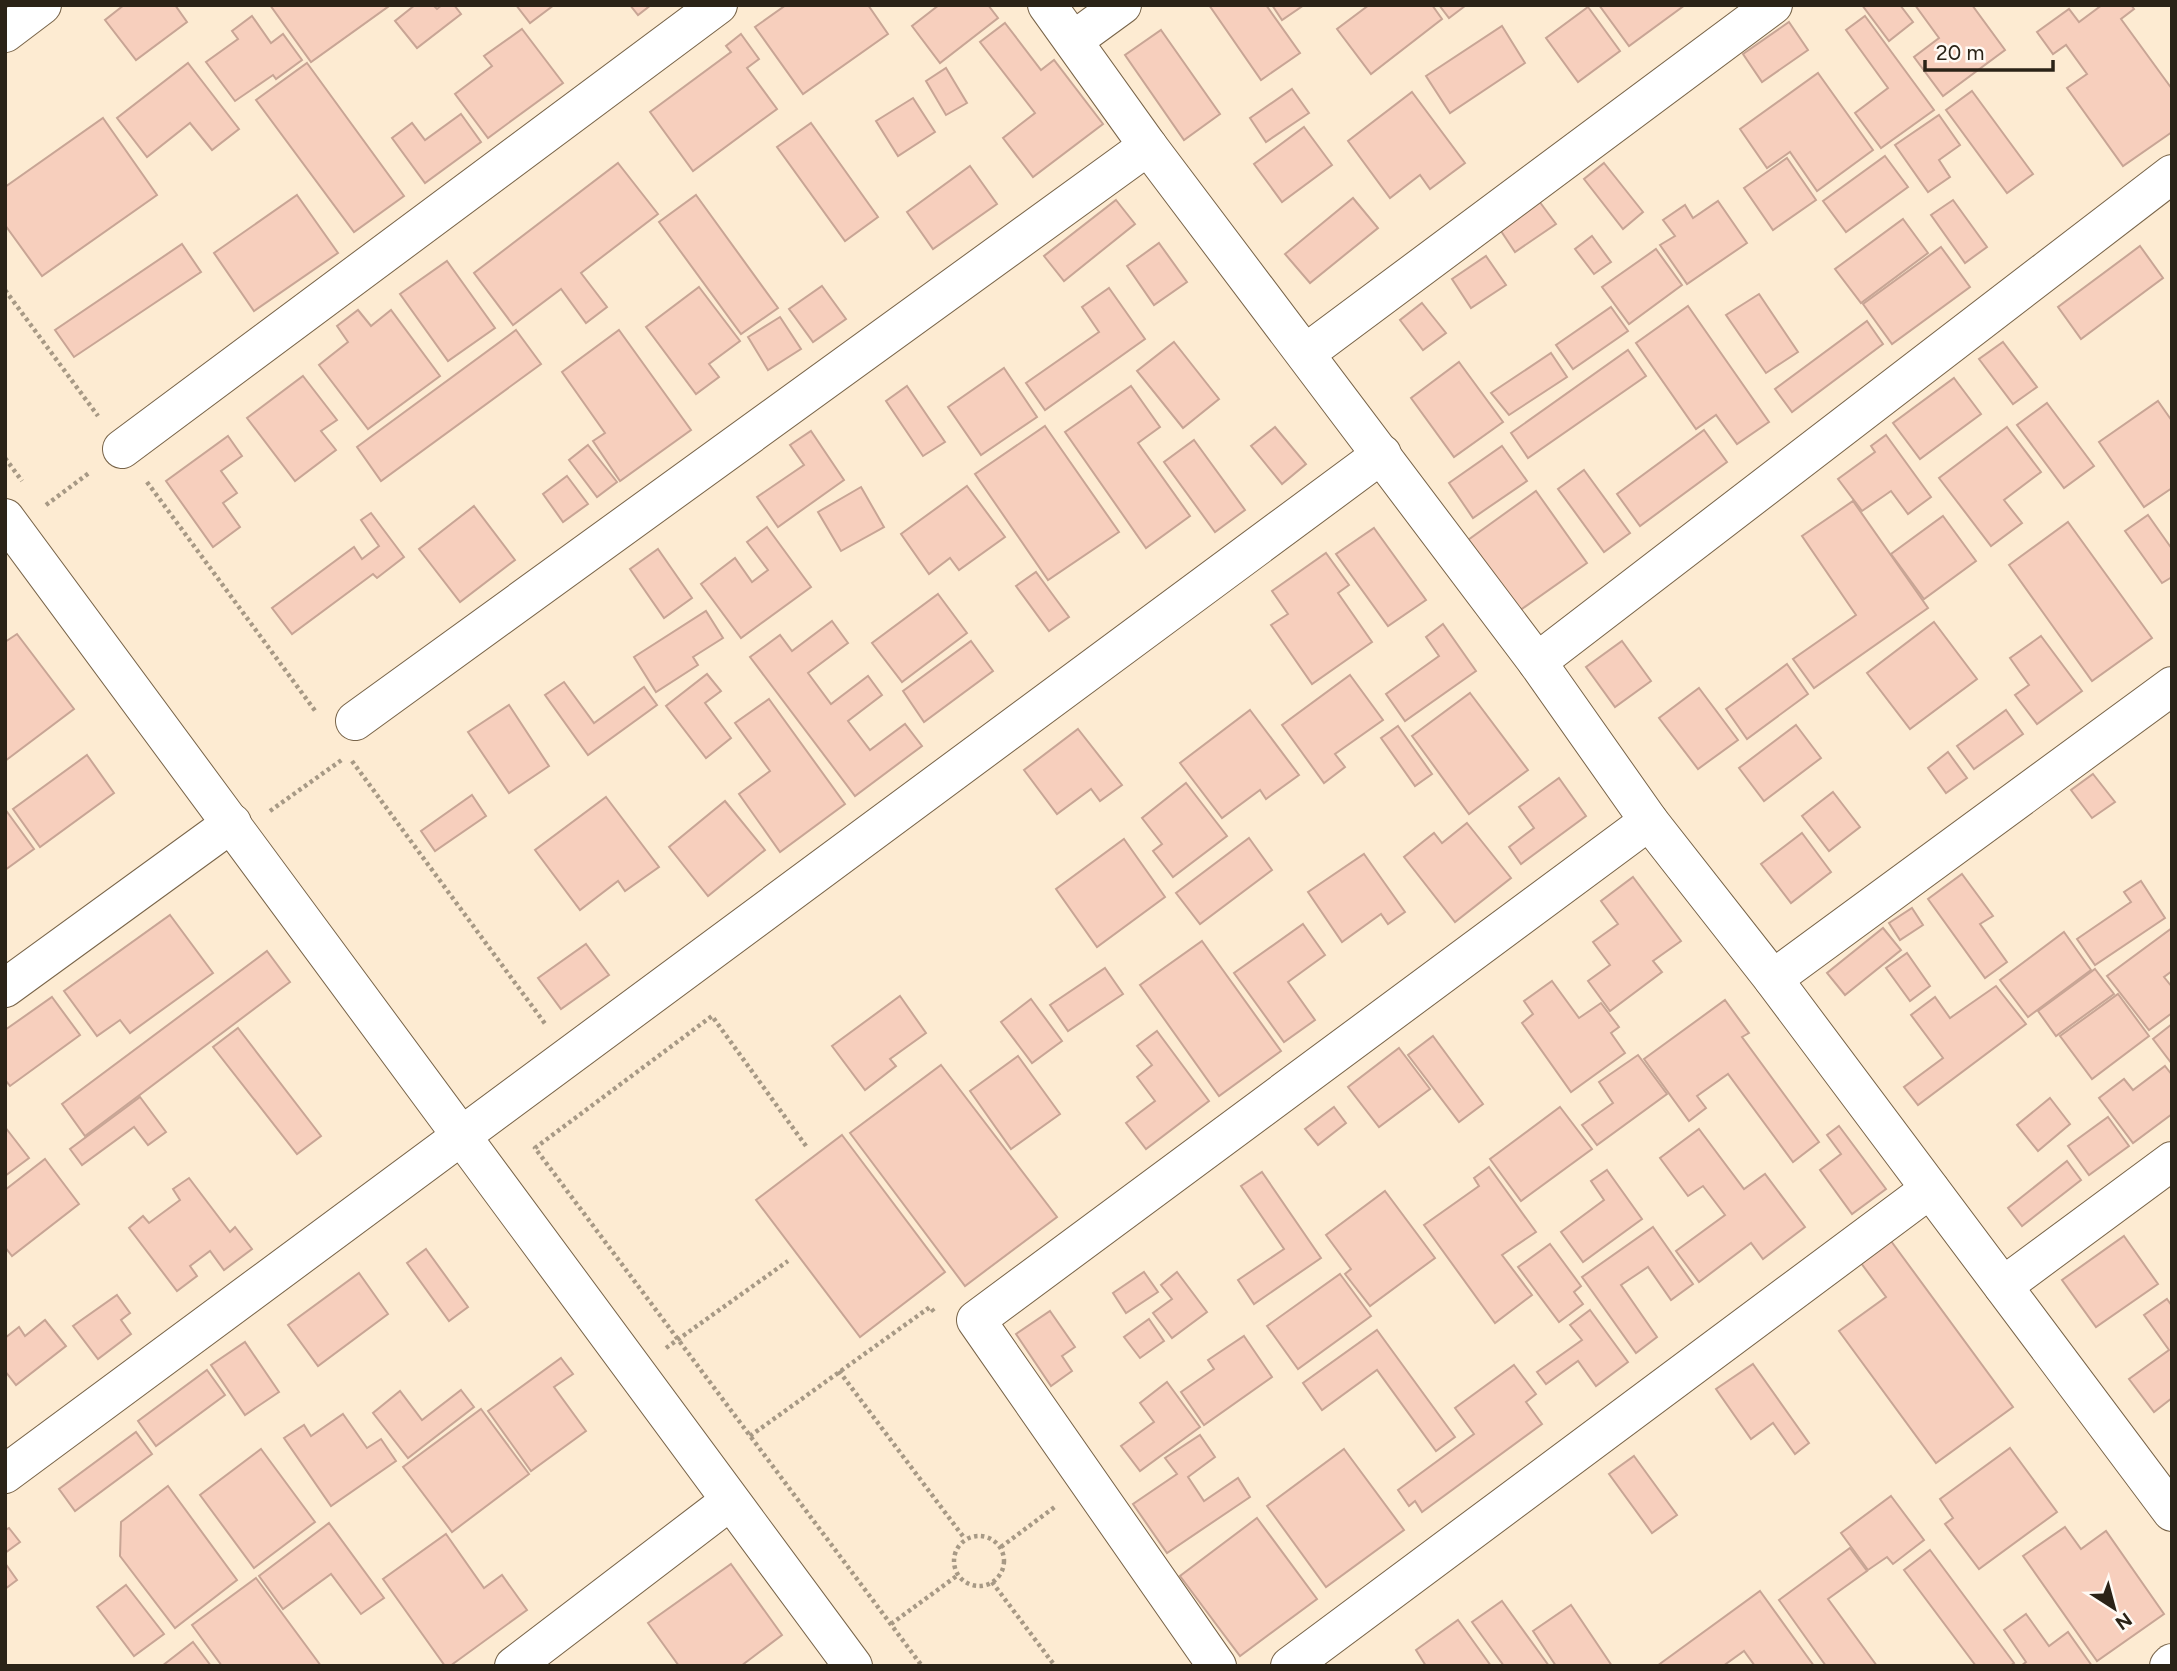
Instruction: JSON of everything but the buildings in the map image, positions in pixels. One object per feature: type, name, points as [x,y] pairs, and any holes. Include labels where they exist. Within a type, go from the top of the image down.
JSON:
[{"type":"street","points":[[5,33],[42,5]]},
{"type":"street","points":[[122,449],[718,5]]},
{"type":"street","points":[[1048,5],[1148,146],[1537,662],[1649,821],[1773,979],[2172,1512]]},
{"type":"street","points":[[1074,40],[1122,5]]},
{"type":"street","points":[[1306,353],[1773,5]]},
{"type":"street","points":[[339,722],[1148,146]]},
{"type":"street","points":[[1537,662],[2172,174]]},
{"type":"street","points":[[5,1474],[1382,454]]},
{"type":"street","points":[[16,523],[232,823],[853,1666]]},
{"type":"street","points":[[1773,979],[2172,686]]},
{"type":"street","points":[[1217,1666],[976,1320],[1649,821]]},
{"type":"street","points":[[5,988],[232,823]]},
{"type":"street","points":[[2003,1286],[2172,1161]]},
{"type":"street","points":[[1290,1666],[1930,1189]]},
{"type":"street","points":[[514,1666],[730,1501]]},
{"type":"path","points":[[5,290],[122,449],[339,722]]},
{"type":"path","points":[[16,523],[122,449]]},
{"type":"path","points":[[270,812],[348,755],[549,1029]]},
{"type":"path","points":[[807,1146],[712,1016],[535,1148],[922,1666]]},
{"type":"path","points":[[635,1371],[788,1261]]},
{"type":"path","points":[[750,1436],[930,1307]]},
{"type":"path","points":[[839,1371],[965,1539]]},
{"type":"path","points":[[1000,1547],[1057,1505]]},
{"type":"path","points":[[984,1536],[1000,1547],[1004,1566],[992,1582],[974,1586],[958,1575],[954,1556],[957,1547],[965,1539],[984,1536]]},
{"type":"path","points":[[891,1624],[958,1575]]},
{"type":"path","points":[[992,1582],[1055,1666]]}]
